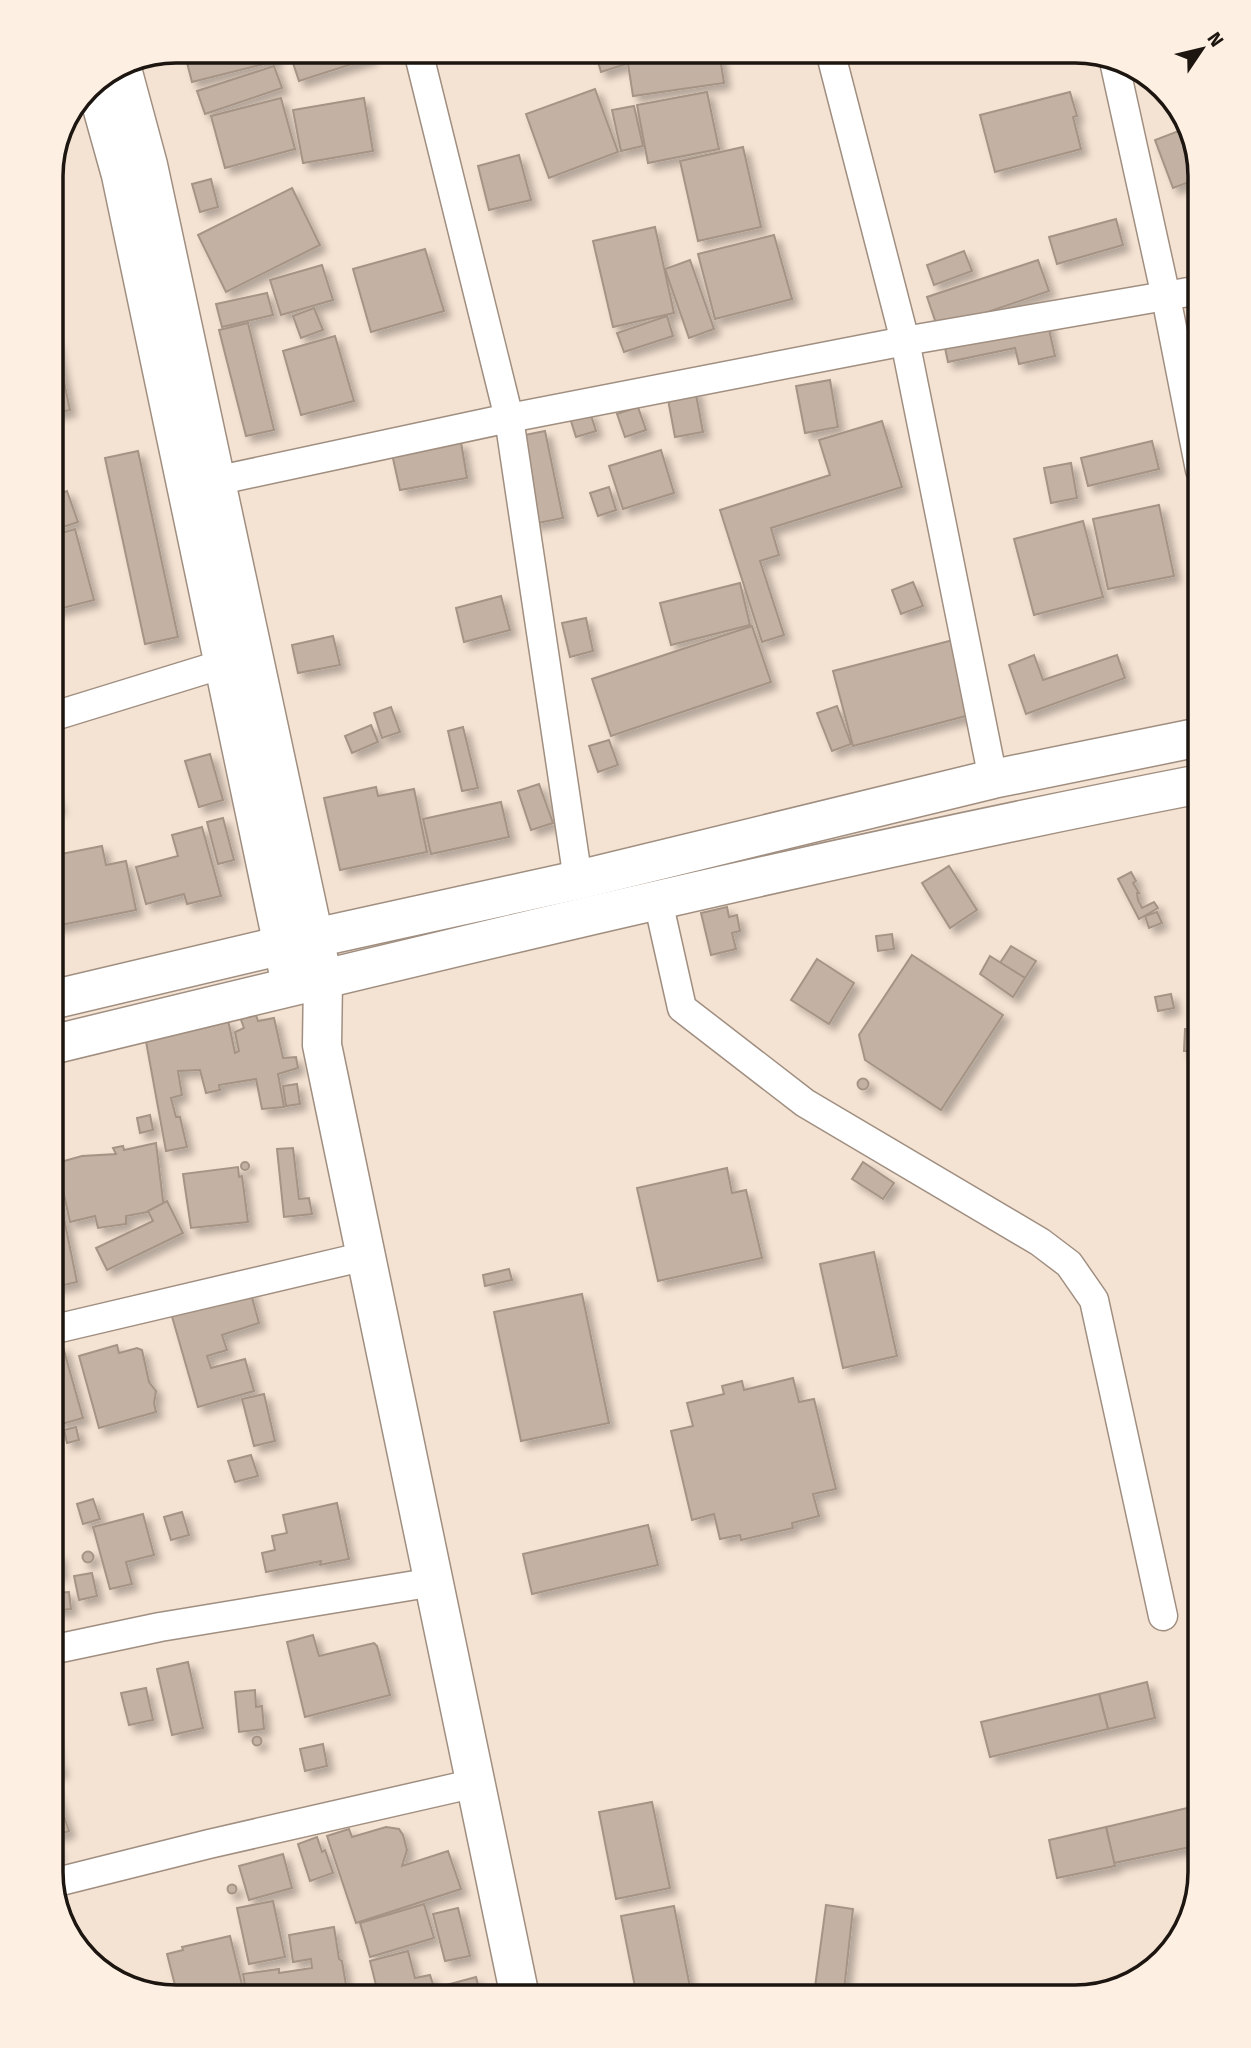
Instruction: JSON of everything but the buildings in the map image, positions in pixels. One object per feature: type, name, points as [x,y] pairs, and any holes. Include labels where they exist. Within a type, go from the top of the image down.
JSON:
[{"type":"main road","points":[[124,76],[148,164],[215,481],[298,942]]},
{"type":"main road","points":[[98,94],[121,175],[223,664],[298,942],[322,1045],[518,1985]]},
{"type":"main road","points":[[63,997],[578,880],[993,779],[1188,739]]},
{"type":"main road","points":[[63,1042],[1002,822],[1188,786]]},
{"type":"street","points":[[421,63],[509,418],[578,880]]},
{"type":"street","points":[[838,63],[905,341],[993,779]]},
{"type":"street","points":[[1116,71],[1188,409]]},
{"type":"street","points":[[215,481],[509,418],[905,341],[1188,292]]},
{"type":"street","points":[[63,714],[223,664]]},
{"type":"street","points":[[658,901],[682,1008],[805,1104],[1040,1242],[1069,1264],[1094,1300],[1163,1616]]},
{"type":"street","points":[[63,1327],[366,1256]]},
{"type":"street","points":[[63,1647],[160,1627],[435,1582]]},
{"type":"street","points":[[64,1880],[476,1783]]}]
